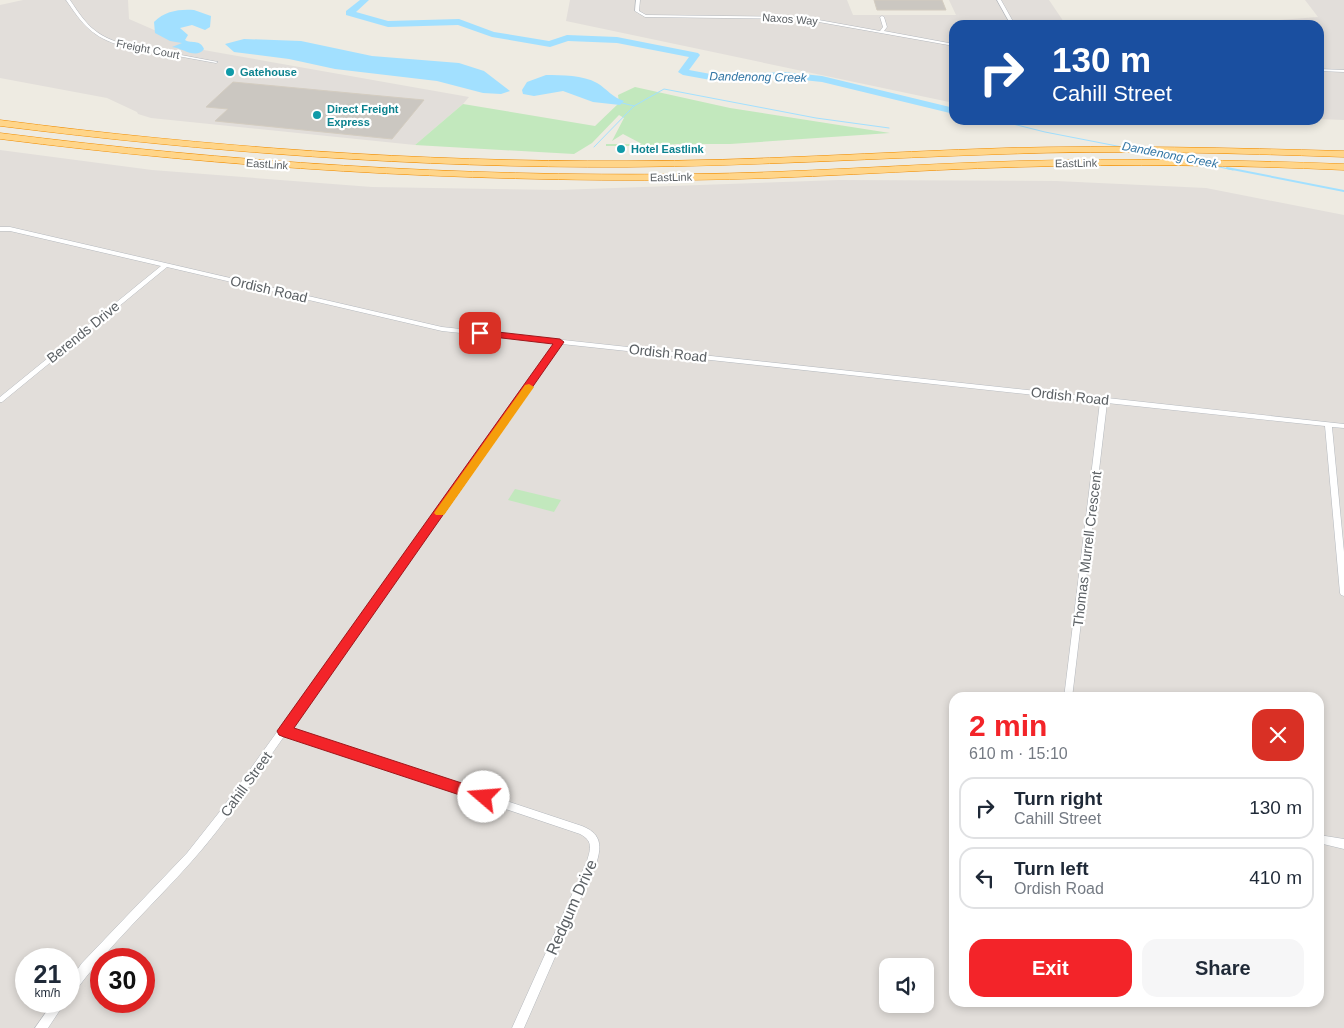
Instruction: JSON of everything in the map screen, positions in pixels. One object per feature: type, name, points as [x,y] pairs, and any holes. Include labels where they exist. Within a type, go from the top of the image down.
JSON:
[{"type":"highway","name":"EastLink","points":[[0,123],[249,150],[482,162],[593,164],[723,163],[1004,152],[1191,150],[1344,154]]},
{"type":"highway","name":"EastLink","points":[[0,136],[174,157],[280,166],[383,172],[515,176],[734,176],[1055,163],[1246,163],[1344,167]]},
{"type":"street","name":"Freight Court","points":[[68,0],[94,34],[108,41],[125,46],[216,62]]},
{"type":"street","name":"Naxos Way","points":[[638,0],[637,11],[650,17],[797,18],[949,44]]},
{"type":"street","points":[[1000,0],[1010,20]]},
{"type":"street","points":[[881,32],[885,27],[882,17]]},
{"type":"street","points":[[1324,70],[1344,71]]},
{"type":"street","name":"Ordish Road","points":[[0,229],[10,229],[442,329],[1344,426]]},
{"type":"street","name":"Berends Drive","points":[[0,400],[166,265]]},
{"type":"street","name":"Cahill Street","points":[[80,975],[190,856],[224,813],[560,342]]},
{"type":"street","name":"Thomas Murrell Crescent","points":[[1069,692],[1104,400]]},
{"type":"street","points":[[1328,424],[1344,593]]},
{"type":"street","name":"Redgum Drive","points":[[284,731],[582,830],[593,838],[596,844],[592,861],[518,1028]]},
{"type":"street","points":[[1324,840],[1344,844]]},
{"type":"street","points":[[41,1028],[52,1013]]},
{"type":"shaded area","points":[[23,0],[128,0],[129,19],[198,49],[469,97],[415,145],[151,118],[138,114],[107,98],[0,78],[0,5]]},
{"type":"shaded area","points":[[570,0],[847,0],[853,15],[956,15],[949,0],[1049,0],[1063,20],[949,20],[949,102],[566,21]]},
{"type":"shaded area","points":[[1305,0],[1344,0],[1344,120],[1324,119],[1324,20],[1280,20],[1318,17]]},
{"type":"shaded area","points":[[0,150],[152,170],[372,187],[558,190],[839,180],[1056,181],[1206,188],[1344,215],[1344,1028],[0,1028]]},
{"type":"green space","points":[[635,87],[730,108],[890,133],[730,144],[670,144],[682,146],[654,151],[632,150],[631,146],[606,146],[606,144],[642,144],[623,134],[612,141],[624,118],[619,115],[592,143],[574,154],[415,145],[463,104],[595,126],[619,103],[618,95]]},
{"type":"green space","points":[[515,489],[561,500],[554,512],[508,500]]},
{"type":"water","points":[[178,10],[194,10],[211,16],[210,27],[205,30],[192,25],[180,28],[188,35],[185,40],[202,46],[204,49],[201,52],[193,53],[172,47],[182,43],[170,41],[155,33],[154,22],[163,15]]},
{"type":"water","points":[[244,39],[301,41],[372,56],[459,63],[484,71],[510,91],[501,94],[483,93],[437,81],[335,69],[289,59],[234,52],[225,44]]},
{"type":"water","points":[[546,75],[572,76],[591,80],[624,101],[620,105],[593,102],[563,91],[534,96],[523,94],[522,90],[527,82]]},
{"type":"building","points":[[874,0],[942,0],[946,10],[877,10]]},
{"type":"building","name":"Direct Freight Express","points":[[233,82],[424,100],[392,139],[215,121],[228,109],[206,107]]},
{"type":"waterway","name":"Dandenong Creek","points":[[365,0],[349,13],[388,24],[459,22],[492,34],[550,44],[567,38],[617,40],[695,55],[683,72],[716,78],[784,75],[822,79],[949,110]]},
{"type":"waterway","points":[[634,106],[664,89],[816,118],[889,128]]},
{"type":"waterway","points":[[622,103],[634,106]]},
{"type":"waterway","points":[[594,147],[634,106]]},
{"type":"waterway","name":"Dandenong Creek","points":[[1017,125],[1122,147]]},
{"type":"waterway","name":"Dandenong Creek","points":[[1144,152],[1188,160]]},
{"type":"waterway","name":"Dandenong Creek","points":[[1215,166],[1233,170]]},
{"type":"waterway","name":"Dandenong Creek","points":[[1227,168],[1344,191]]},
{"type":"slow traffic","points":[[440,513],[529,387]]},
{"type":"place","name":"Gatehouse","points":[[230,72]]},
{"type":"place","name":"Direct Freight Express","points":[[317,115]]},
{"type":"place","name":"Hotel Eastlink","points":[[621,149]]},
{"type":"route","points":[[480,333],[560,342],[284,731],[484,797]]}]
